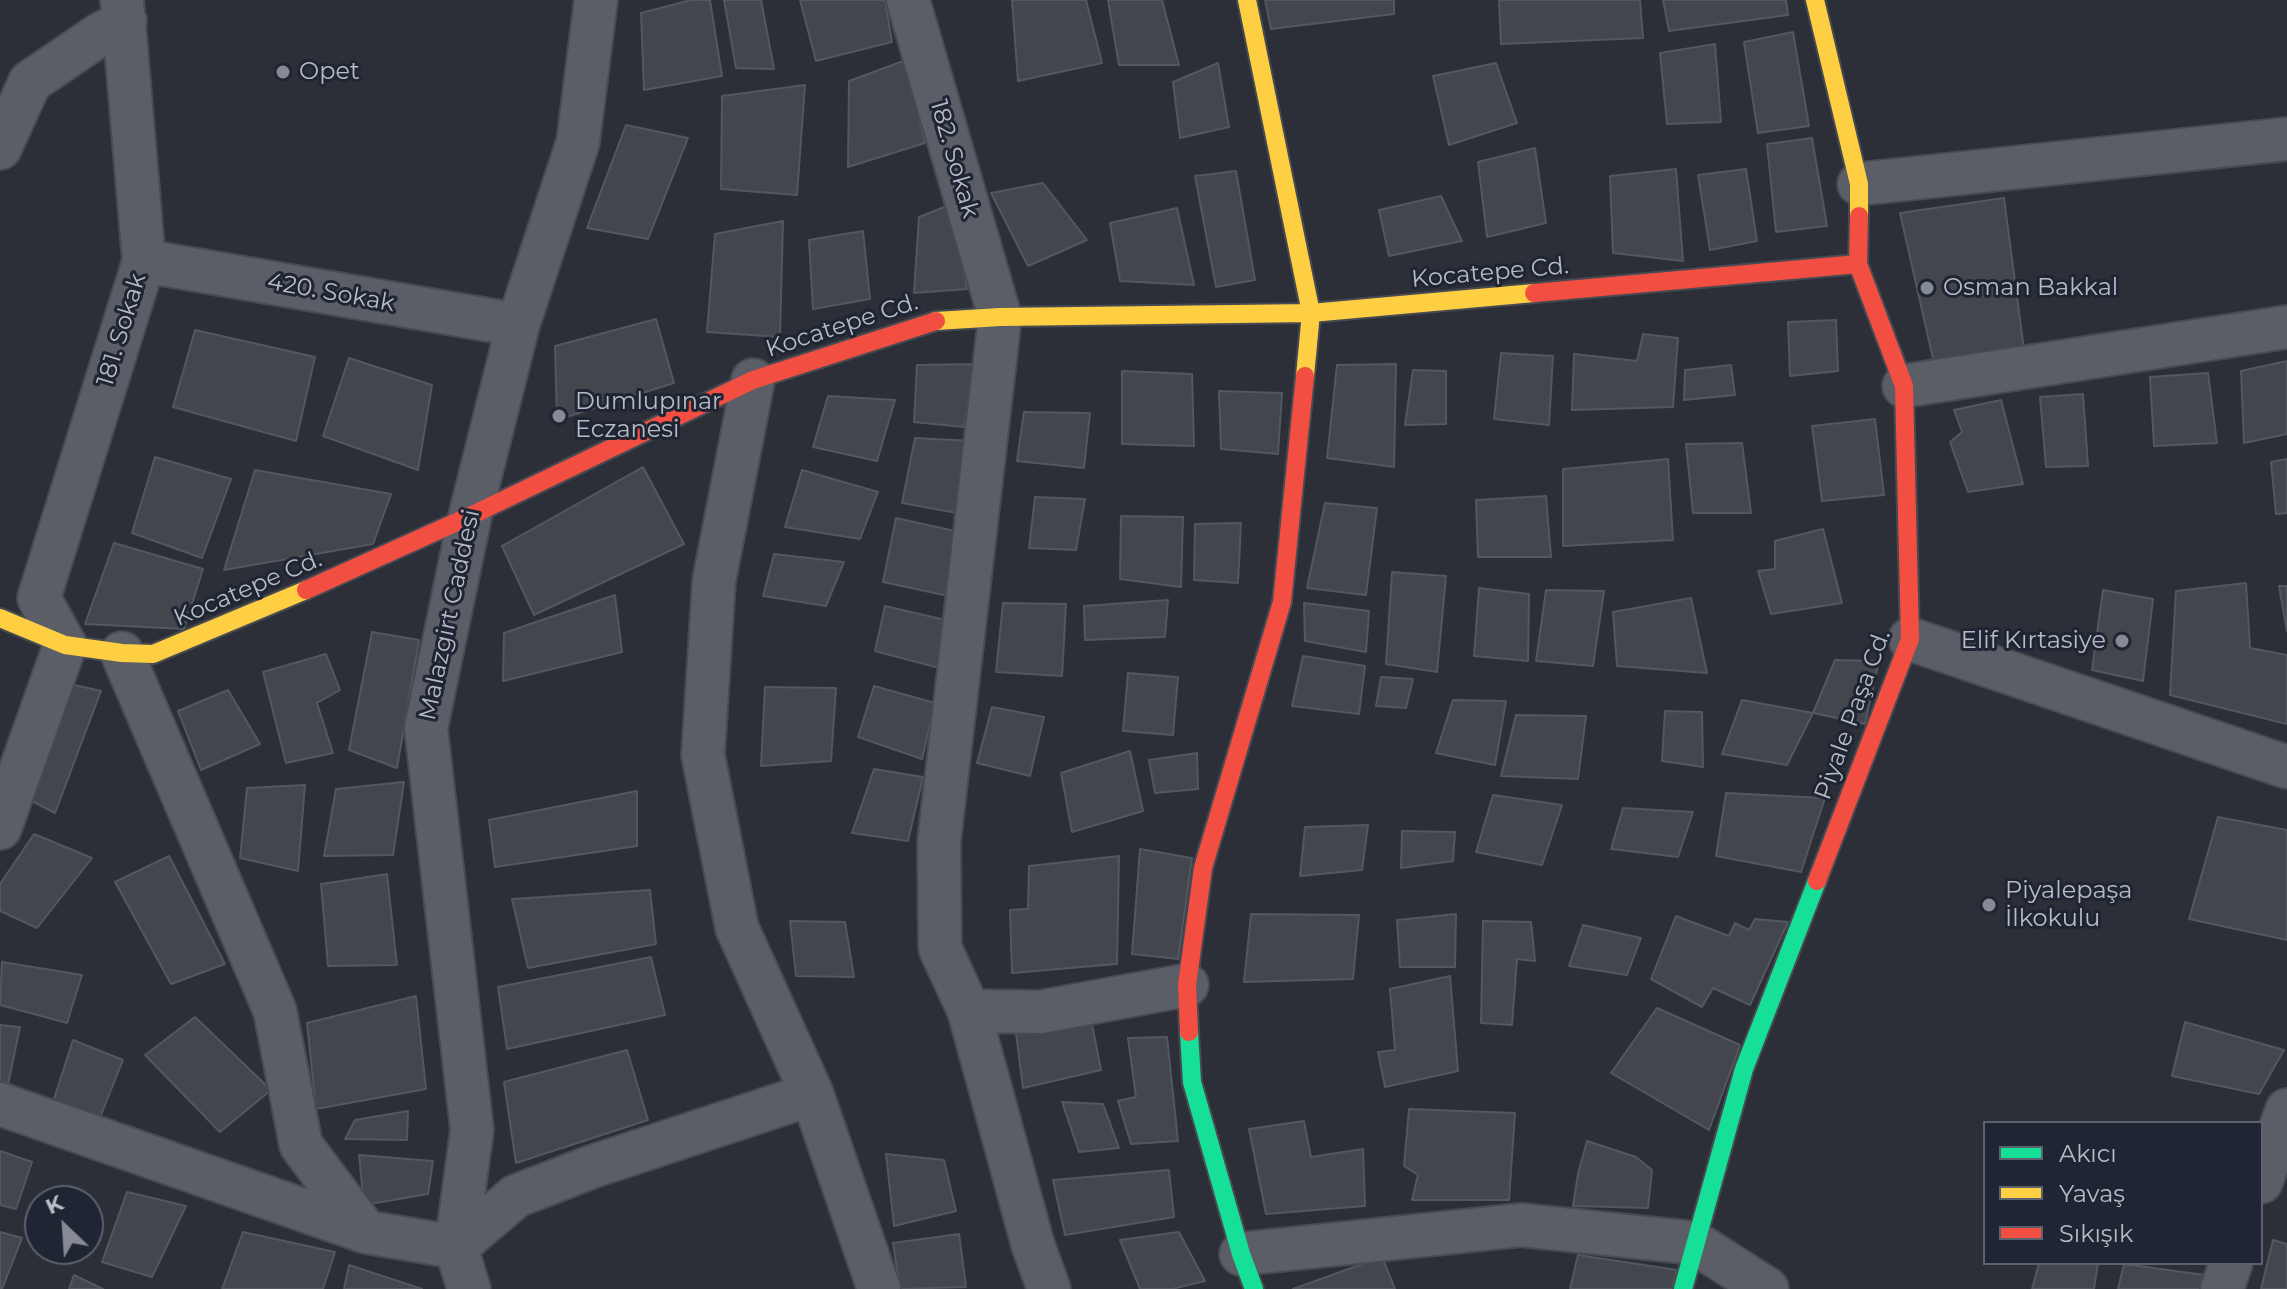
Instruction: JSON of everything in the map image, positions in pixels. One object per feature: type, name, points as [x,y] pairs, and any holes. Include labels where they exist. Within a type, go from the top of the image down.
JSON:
[{"type":"street","name":"Malazgirt Caddesi","points":[[469,1289],[456,1247],[472,1130],[426,728],[470,516],[518,325],[578,142],[596,0]]},
{"type":"street","name":"182. Sokak","points":[[908,0],[1000,317]]},
{"type":"street","points":[[1247,0],[1311,313],[1282,602],[1203,868],[1187,985],[1192,1082],[1247,1271],[1521,1225],[1695,1243],[1767,1289]]},
{"type":"street","name":"Piyale Paşa Cd.","points":[[1683,1289],[1744,1069],[1910,639],[1904,386],[1858,264],[1859,184],[1815,0]]},
{"type":"street","points":[[0,148],[30,82],[99,35],[123,10]]},
{"type":"street","name":"181. Sokak","points":[[65,645],[39,598],[144,261],[123,10]]},
{"type":"street","points":[[1859,184],[2287,139]]},
{"type":"street","name":"420. Sokak","points":[[144,261],[518,325]]},
{"type":"street","name":"Kocatepe Cd.","points":[[0,618],[65,645],[153,654],[263,610],[470,516],[753,380],[934,321],[1000,317],[1311,313],[1858,264]]},
{"type":"street","points":[[1000,317],[939,842],[940,948],[969,1011],[1033,1245],[1049,1289]]},
{"type":"street","points":[[1904,386],[2287,327]]},
{"type":"street","points":[[753,380],[714,581],[703,755],[737,928],[812,1094],[879,1289]]},
{"type":"street","points":[[1910,639],[2287,767]]},
{"type":"street","points":[[0,828],[65,645]]},
{"type":"street","points":[[122,653],[275,1011],[301,1145],[366,1232]]},
{"type":"street","points":[[969,1011],[1040,1012],[1187,985]]},
{"type":"street","points":[[0,1104],[366,1232],[456,1247],[516,1196],[594,1166],[812,1094]]},
{"type":"street","points":[[2263,1176],[2287,1110]]},
{"type":"street","points":[[2222,1289],[2230,1265]]},
{"type":"building","points":[[691,0],[710,0],[722,76],[644,90],[641,13]]},
{"type":"building","points":[[724,0],[761,0],[774,69],[736,68]]},
{"type":"building","points":[[800,0],[885,0],[892,42],[816,61]]},
{"type":"building","points":[[1012,0],[1086,0],[1102,63],[1018,81]]},
{"type":"building","points":[[1108,0],[1162,0],[1179,65],[1119,65]]},
{"type":"building","points":[[1265,0],[1394,0],[1394,14],[1271,29]]},
{"type":"building","points":[[1499,0],[1640,0],[1643,38],[1501,44]]},
{"type":"building","points":[[1663,0],[1786,0],[1788,15],[1669,31]]},
{"type":"building","points":[[1793,32],[1809,126],[1758,133],[1744,42]]},
{"type":"building","points":[[1715,44],[1721,122],[1667,124],[1660,53]]},
{"type":"building","points":[[906,60],[925,143],[848,167],[849,81]]},
{"type":"building","points":[[1218,63],[1229,127],[1180,138],[1173,82]]},
{"type":"building","points":[[1496,63],[1517,123],[1449,145],[1433,76]]},
{"type":"building","points":[[805,85],[797,195],[721,189],[722,96]]},
{"type":"building","points":[[626,125],[688,138],[648,239],[587,228]]},
{"type":"building","points":[[1812,138],[1827,226],[1776,232],[1767,144]]},
{"type":"building","points":[[1535,148],[1546,223],[1487,237],[1478,162]]},
{"type":"building","points":[[1676,169],[1683,261],[1613,253],[1610,176]]},
{"type":"building","points":[[1746,169],[1757,241],[1710,250],[1698,175]]},
{"type":"building","points":[[1236,171],[1255,280],[1216,287],[1195,176]]},
{"type":"building","points":[[1043,183],[1087,240],[1028,266],[991,193]]},
{"type":"building","points":[[1441,196],[1462,241],[1389,256],[1379,210]]},
{"type":"building","points":[[2004,198],[2024,350],[1934,363],[1900,213]]},
{"type":"building","points":[[952,204],[967,289],[914,293],[919,217]]},
{"type":"building","points":[[1177,208],[1194,285],[1120,281],[1110,223]]},
{"type":"building","points":[[783,221],[780,337],[707,332],[715,234]]},
{"type":"building","points":[[863,231],[870,299],[813,309],[809,240]]},
{"type":"building","points":[[656,319],[674,383],[557,420],[555,346]]},
{"type":"building","points":[[1836,320],[1838,371],[1790,376],[1788,322]]},
{"type":"building","points":[[195,330],[315,357],[296,441],[173,407]]},
{"type":"building","points":[[1643,334],[1678,338],[1673,407],[1572,410],[1574,354],[1637,361]]},
{"type":"building","points":[[1501,353],[1553,356],[1549,425],[1494,419]]},
{"type":"building","points":[[349,358],[432,385],[418,470],[323,436]]},
{"type":"building","points":[[2287,361],[2287,434],[2244,443],[2241,371]]},
{"type":"building","points":[[977,364],[964,427],[914,422],[917,365]]},
{"type":"building","points":[[1396,364],[1394,467],[1327,458],[1337,365]]},
{"type":"building","points":[[1731,365],[1735,395],[1684,400],[1685,370]]},
{"type":"building","points":[[1413,370],[1446,371],[1446,424],[1405,425]]},
{"type":"building","points":[[1122,371],[1192,374],[1194,446],[1122,444]]},
{"type":"building","points":[[2208,373],[2217,443],[2154,446],[2150,377]]},
{"type":"building","points":[[1219,391],[1282,393],[1278,454],[1221,449]]},
{"type":"building","points":[[2083,394],[2088,466],[2046,467],[2040,397]]},
{"type":"building","points":[[828,396],[895,400],[877,461],[813,447]]},
{"type":"building","points":[[2001,400],[2023,484],[1968,492],[1950,442],[1962,432],[1954,410]]},
{"type":"building","points":[[1024,412],[1090,413],[1084,468],[1017,461]]},
{"type":"building","points":[[1875,419],[1884,495],[1822,501],[1812,426]]},
{"type":"building","points":[[915,438],[972,441],[957,513],[902,503]]},
{"type":"building","points":[[1742,443],[1751,513],[1693,513],[1686,444]]},
{"type":"building","points":[[155,457],[231,479],[202,558],[132,533]]},
{"type":"building","points":[[1668,459],[1673,540],[1563,546],[1563,469]]},
{"type":"building","points":[[2287,459],[2287,513],[2276,514],[2271,462]]},
{"type":"building","points":[[643,467],[684,544],[534,615],[502,546]]},
{"type":"building","points":[[255,470],[391,494],[373,544],[224,570]]},
{"type":"building","points":[[802,470],[878,492],[860,539],[785,527]]},
{"type":"building","points":[[1546,496],[1551,557],[1478,557],[1476,500]]},
{"type":"building","points":[[1035,497],[1085,499],[1076,550],[1029,548]]},
{"type":"building","points":[[1325,503],[1377,508],[1366,595],[1307,588]]},
{"type":"building","points":[[1121,516],[1183,517],[1181,587],[1120,579]]},
{"type":"building","points":[[896,518],[959,532],[953,597],[883,582]]},
{"type":"building","points":[[1241,523],[1238,583],[1194,580],[1195,524]]},
{"type":"building","points":[[1823,529],[1842,603],[1771,614],[1758,571],[1775,569],[1775,541]]},
{"type":"building","points":[[114,543],[203,569],[184,629],[85,624]]},
{"type":"building","points":[[774,554],[844,562],[826,606],[763,596]]},
{"type":"building","points":[[1392,572],[1446,576],[1437,672],[1386,664]]},
{"type":"building","points":[[2246,583],[2250,648],[2287,655],[2287,724],[2170,695],[2176,591]]},
{"type":"building","points":[[2279,586],[2287,586],[2287,631]]},
{"type":"building","points":[[1479,588],[1529,594],[1528,661],[1474,656]]},
{"type":"building","points":[[1546,590],[1604,591],[1593,666],[1536,661]]},
{"type":"building","points":[[2103,590],[2153,599],[2143,681],[2092,670]]},
{"type":"building","points":[[615,595],[622,652],[503,681],[504,633]]},
{"type":"building","points":[[1691,598],[1707,673],[1617,666],[1613,612]]},
{"type":"building","points":[[1168,600],[1165,637],[1085,640],[1084,606]]},
{"type":"building","points":[[1003,603],[1066,604],[1062,676],[996,672]]},
{"type":"building","points":[[1304,603],[1369,611],[1366,652],[1305,641]]},
{"type":"building","points":[[885,606],[954,622],[943,669],[875,651]]},
{"type":"building","points":[[372,632],[419,640],[397,768],[349,750]]},
{"type":"building","points":[[326,654],[340,690],[317,703],[333,753],[286,763],[263,672]]},
{"type":"building","points":[[1303,656],[1365,666],[1359,714],[1292,706]]},
{"type":"building","points":[[1835,660],[1879,661],[1865,724],[1813,713]]},
{"type":"building","points":[[1128,673],[1178,677],[1173,735],[1123,731]]},
{"type":"building","points":[[1381,677],[1413,679],[1406,708],[1376,706]]},
{"type":"building","points":[[66,683],[101,691],[55,813],[26,798]]},
{"type":"building","points":[[874,686],[935,703],[922,759],[858,737]]},
{"type":"building","points":[[765,687],[836,688],[831,761],[761,766]]},
{"type":"building","points":[[228,690],[260,744],[201,770],[178,711]]},
{"type":"building","points":[[1453,700],[1506,701],[1495,765],[1436,753]]},
{"type":"building","points":[[1742,700],[1813,713],[1787,765],[1722,754]]},
{"type":"building","points":[[992,707],[1044,717],[1030,776],[977,763]]},
{"type":"building","points":[[1665,711],[1702,712],[1703,767],[1662,761]]},
{"type":"building","points":[[1516,715],[1586,716],[1578,779],[1501,776]]},
{"type":"building","points":[[1130,751],[1143,811],[1072,832],[1061,773]]},
{"type":"building","points":[[1197,753],[1198,789],[1155,793],[1149,760]]},
{"type":"building","points":[[874,769],[923,777],[908,841],[852,833]]},
{"type":"building","points":[[404,782],[393,855],[324,856],[336,789]]},
{"type":"building","points":[[305,785],[298,871],[240,858],[247,788]]},
{"type":"building","points":[[637,791],[637,846],[495,867],[489,820]]},
{"type":"building","points":[[1726,793],[1825,798],[1801,872],[1716,856]]},
{"type":"building","points":[[1493,795],[1562,805],[1542,865],[1476,852]]},
{"type":"building","points":[[1623,808],[1693,812],[1678,857],[1611,849]]},
{"type":"building","points":[[2218,817],[2287,830],[2287,940],[2189,919]]},
{"type":"building","points":[[1368,825],[1362,870],[1300,876],[1305,827]]},
{"type":"building","points":[[1402,831],[1455,832],[1453,861],[1401,868]]},
{"type":"building","points":[[34,834],[92,858],[37,928],[0,911],[0,884]]},
{"type":"building","points":[[1140,849],[1192,858],[1178,959],[1132,954]]},
{"type":"building","points":[[169,856],[225,964],[171,984],[115,882]]},
{"type":"building","points":[[1119,856],[1117,964],[1012,973],[1010,910],[1028,909],[1029,866]]},
{"type":"building","points":[[387,874],[397,965],[328,966],[321,884]]},
{"type":"building","points":[[650,890],[656,944],[528,968],[512,899]]},
{"type":"building","points":[[1251,914],[1359,915],[1353,979],[1244,982]]},
{"type":"building","points":[[1456,914],[1455,967],[1400,967],[1397,920]]},
{"type":"building","points":[[1676,916],[1729,936],[1735,923],[1749,930],[1755,919],[1788,922],[1750,1005],[1713,988],[1702,1007],[1651,979]]},
{"type":"building","points":[[790,921],[845,922],[854,977],[796,976]]},
{"type":"building","points":[[1483,921],[1531,922],[1535,961],[1517,959],[1512,1025],[1481,1023]]},
{"type":"building","points":[[1583,925],[1641,938],[1627,975],[1569,966]]},
{"type":"building","points":[[651,957],[665,1015],[507,1049],[498,987]]},
{"type":"building","points":[[2,962],[82,975],[67,1023],[0,1005]]},
{"type":"building","points":[[1450,976],[1458,1071],[1385,1087],[1378,1052],[1395,1050],[1390,989]]},
{"type":"building","points":[[416,996],[426,1089],[316,1109],[307,1023]]},
{"type":"building","points":[[1657,1008],[1740,1045],[1709,1130],[1611,1073]]},
{"type":"building","points":[[195,1017],[271,1090],[220,1132],[145,1055]]},
{"type":"building","points":[[2185,1022],[2284,1050],[2259,1094],[2172,1076]]},
{"type":"building","points":[[1092,1024],[1101,1070],[1023,1088],[1016,1033]]},
{"type":"building","points":[[0,1025],[20,1027],[7,1089],[0,1087]]},
{"type":"building","points":[[1167,1037],[1178,1141],[1131,1144],[1118,1101],[1136,1097],[1128,1038]]},
{"type":"building","points":[[73,1040],[123,1060],[99,1120],[53,1102]]},
{"type":"building","points":[[627,1050],[648,1120],[516,1163],[504,1082]]},
{"type":"building","points":[[1062,1102],[1103,1104],[1119,1148],[1079,1152]]},
{"type":"building","points":[[1409,1109],[1515,1113],[1509,1200],[1412,1200],[1418,1175],[1404,1166]]},
{"type":"building","points":[[408,1111],[407,1140],[345,1139],[355,1120]]},
{"type":"building","points":[[1304,1121],[1311,1157],[1363,1149],[1365,1206],[1266,1214],[1249,1129]]},
{"type":"building","points":[[1587,1141],[1636,1157],[1652,1170],[1648,1208],[1573,1206]]},
{"type":"building","points":[[0,1151],[32,1162],[16,1209],[0,1205]]},
{"type":"building","points":[[886,1154],[944,1160],[956,1211],[894,1226]]},
{"type":"building","points":[[359,1155],[433,1161],[428,1194],[364,1205]]},
{"type":"building","points":[[1169,1170],[1174,1217],[1065,1235],[1053,1180]]},
{"type":"building","points":[[127,1192],[186,1206],[152,1277],[104,1263]]},
{"type":"building","points":[[0,1232],[22,1238],[2,1289],[0,1289]]},
{"type":"building","points":[[243,1232],[335,1252],[323,1289],[222,1289]]},
{"type":"building","points":[[1179,1232],[1205,1281],[1172,1289],[1140,1289],[1120,1240]]},
{"type":"building","points":[[959,1234],[966,1287],[900,1289],[893,1243]]},
{"type":"building","points":[[2273,1240],[2287,1244],[2287,1289],[2261,1289]]},
{"type":"building","points":[[1578,1255],[1677,1270],[1672,1289],[1570,1289]]},
{"type":"building","points":[[1382,1257],[1395,1289],[1293,1289]]},
{"type":"building","points":[[349,1265],[422,1289],[344,1289]]},
{"type":"building","points":[[2038,1265],[2098,1265],[2094,1289],[2032,1289]]},
{"type":"building","points":[[2124,1265],[2212,1276],[2207,1289],[2118,1289]]},
{"type":"building","points":[[74,1275],[103,1289],[69,1289]]},
{"type":"traffic: fast","points":[[1683,1289],[1744,1069],[1817,881]]},
{"type":"traffic: fast","points":[[1189,1032],[1192,1082],[1241,1254],[1254,1289]]},
{"type":"traffic: slow","points":[[1247,0],[1311,313],[1305,376]]},
{"type":"traffic: slow","points":[[1815,0],[1859,184],[1859,216]]},
{"type":"traffic: slow","points":[[936,321],[1000,317],[1311,313],[1534,293]]},
{"type":"traffic: slow","points":[[0,618],[65,645],[153,654],[306,590]]},
{"type":"traffic: jam","points":[[1817,881],[1910,639],[1904,386],[1858,264],[1859,216]]},
{"type":"traffic: jam","points":[[1534,293],[1858,264]]},
{"type":"traffic: jam","points":[[306,590],[470,516],[753,380],[936,321]]},
{"type":"traffic: jam","points":[[1189,1032],[1187,985],[1203,868],[1282,602],[1305,376]]},
{"type":"place","name":"Opet","points":[[283,72]]},
{"type":"place","name":"Osman Bakkal","points":[[1927,288]]},
{"type":"place","name":"Dumlupınar Eczanesi","points":[[559,416]]},
{"type":"place","name":"Elif Kırtasiye","points":[[2122,641]]},
{"type":"place","name":"Piyalepaşa İlkokulu","points":[[1989,905]]}]
